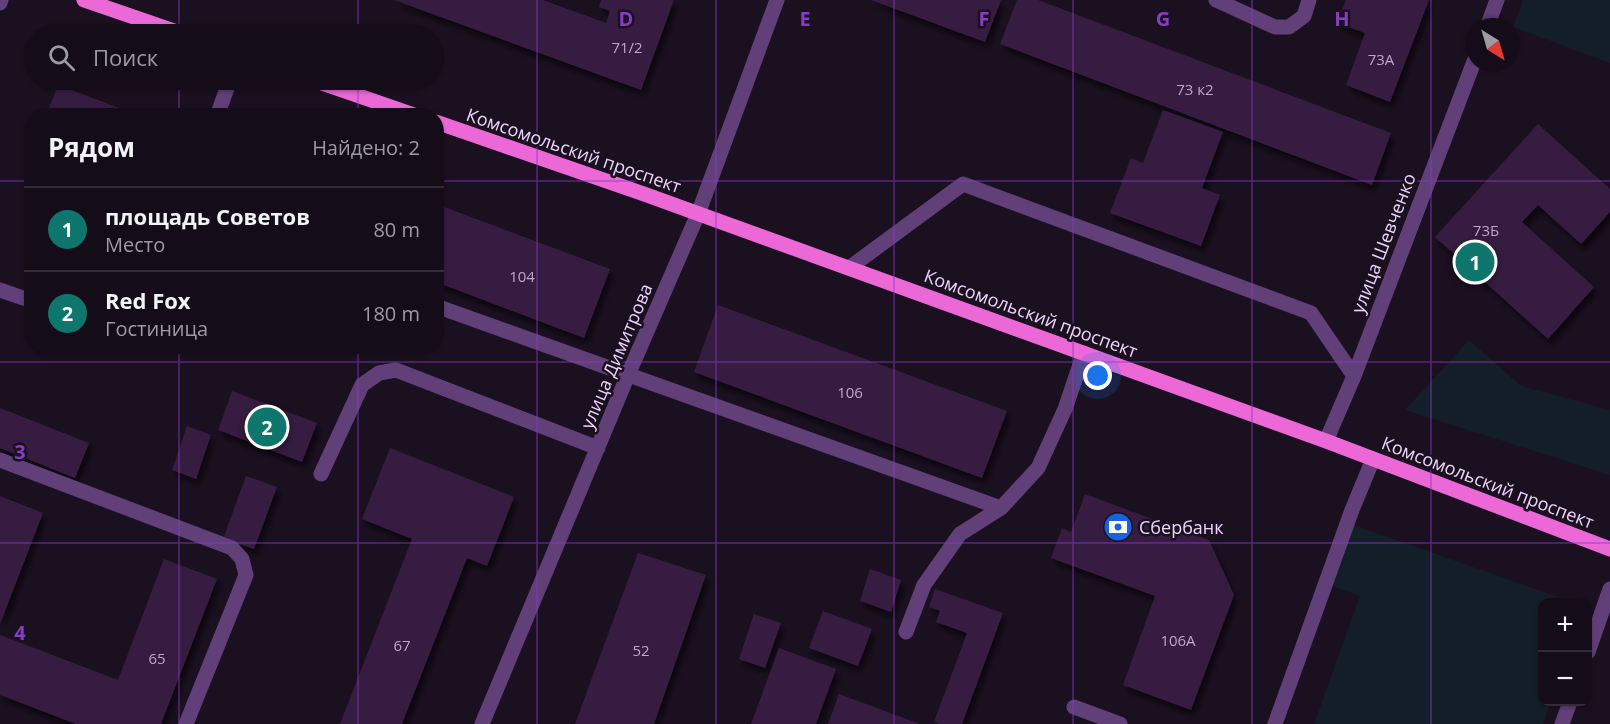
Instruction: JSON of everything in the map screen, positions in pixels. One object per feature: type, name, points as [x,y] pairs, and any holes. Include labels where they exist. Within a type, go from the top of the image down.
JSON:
[{"type":"main road","points":[[84,0],[154,24]]},
{"type":"main road","points":[[342,90],[394,108]]},
{"type":"main road","name":"Комсомольский проспект","points":[[444,125],[849,268],[1326,441],[1610,549]]},
{"type":"street","name":"улица Димитрова","points":[[482,724],[698,214],[777,0]]},
{"type":"street","points":[[1216,0],[1275,27],[1289,27],[1304,16],[1310,0]]},
{"type":"street","points":[[1490,18],[1497,0]]},
{"type":"street","name":"улица Шевченко","points":[[1326,441],[1354,376],[1470,72]]},
{"type":"street","points":[[220,108],[226,90]]},
{"type":"street","points":[[849,268],[963,184],[1311,313],[1354,376]]},
{"type":"street","points":[[0,290],[24,299]]},
{"type":"street","points":[[444,309],[1001,508]]},
{"type":"street","points":[[906,632],[924,585],[960,534],[1001,508],[1038,468],[1065,409],[1084,353]]},
{"type":"street","points":[[321,474],[362,385],[379,373],[396,370],[598,448]]},
{"type":"street","points":[[1275,724],[1372,459]]},
{"type":"street","points":[[0,460],[232,548],[242,559],[246,575],[186,724]]},
{"type":"street","points":[[1592,638],[1610,589]]},
{"type":"street","points":[[1562,724],[1569,706]]},
{"type":"street","points":[[1074,707],[1120,724]]},
{"type":"shaded area","points":[[1523,0],[1610,0],[1610,63],[1520,30],[1520,18],[1516,18]]},
{"type":"shaded area","points":[[1469,340],[1521,386],[1610,410],[1610,475],[1405,410]]},
{"type":"shaded area","points":[[1354,525],[1561,598],[1538,598],[1538,706],[1550,706],[1543,724],[1314,724],[1360,596],[1332,586]]},
{"type":"building","points":[[394,0],[543,0],[606,23],[610,11],[599,7],[601,0],[674,0],[641,90]]},
{"type":"building","points":[[871,0],[1001,0],[985,42]]},
{"type":"building","points":[[1017,0],[1038,0],[1391,133],[1372,185],[1000,44]]},
{"type":"building","points":[[1346,0],[1429,0],[1390,102],[1346,85],[1365,33],[1337,23]]},
{"type":"building","points":[[56,90],[71,90],[119,108],[49,108]]},
{"type":"building","points":[[1163,110],[1223,132],[1202,188],[1220,195],[1201,246],[1110,213],[1131,158],[1143,163]]},
{"type":"building","points":[[1538,124],[1610,189],[1610,212],[1581,244],[1538,205],[1522,222],[1594,287],[1548,339],[1435,237]]},
{"type":"building","points":[[444,207],[610,269],[584,338],[444,285]]},
{"type":"building","points":[[718,305],[1007,411],[982,478],[694,372]]},
{"type":"building","points":[[232,391],[317,423],[302,462],[218,430]]},
{"type":"building","points":[[0,408],[89,443],[75,478],[0,448]]},
{"type":"building","points":[[187,426],[211,435],[196,479],[172,470]]},
{"type":"building","points":[[390,448],[514,497],[487,566],[467,558],[402,724],[340,724],[412,539],[362,519]]},
{"type":"building","points":[[246,476],[277,487],[254,549],[223,539]]},
{"type":"building","points":[[1085,494],[1209,540],[1234,595],[1191,710],[1123,685],[1155,596],[1051,558],[1062,528],[1071,532]]},
{"type":"building","points":[[0,496],[43,513],[0,624]]},
{"type":"building","points":[[638,553],[706,575],[654,724],[575,724]]},
{"type":"building","points":[[164,559],[217,579],[161,724],[76,724],[0,695],[0,635],[118,680]]},
{"type":"building","points":[[870,569],[901,580],[891,612],[860,601]]},
{"type":"building","points":[[935,589],[1003,613],[962,724],[934,722],[967,633],[936,622],[940,611],[929,607]]},
{"type":"building","points":[[823,611],[872,629],[858,666],[809,648]]},
{"type":"building","points":[[754,614],[781,623],[765,668],[739,659]]},
{"type":"building","points":[[779,648],[836,669],[816,724],[751,724]]},
{"type":"building","points":[[839,694],[920,724],[828,724]]},
{"type":"place","name":"площадь Советов","points":[[1475,262]]},
{"type":"place","name":"Red Fox","points":[[267,427]]},
{"type":"place","name":"Сбербанк","points":[[1118,527]]}]
